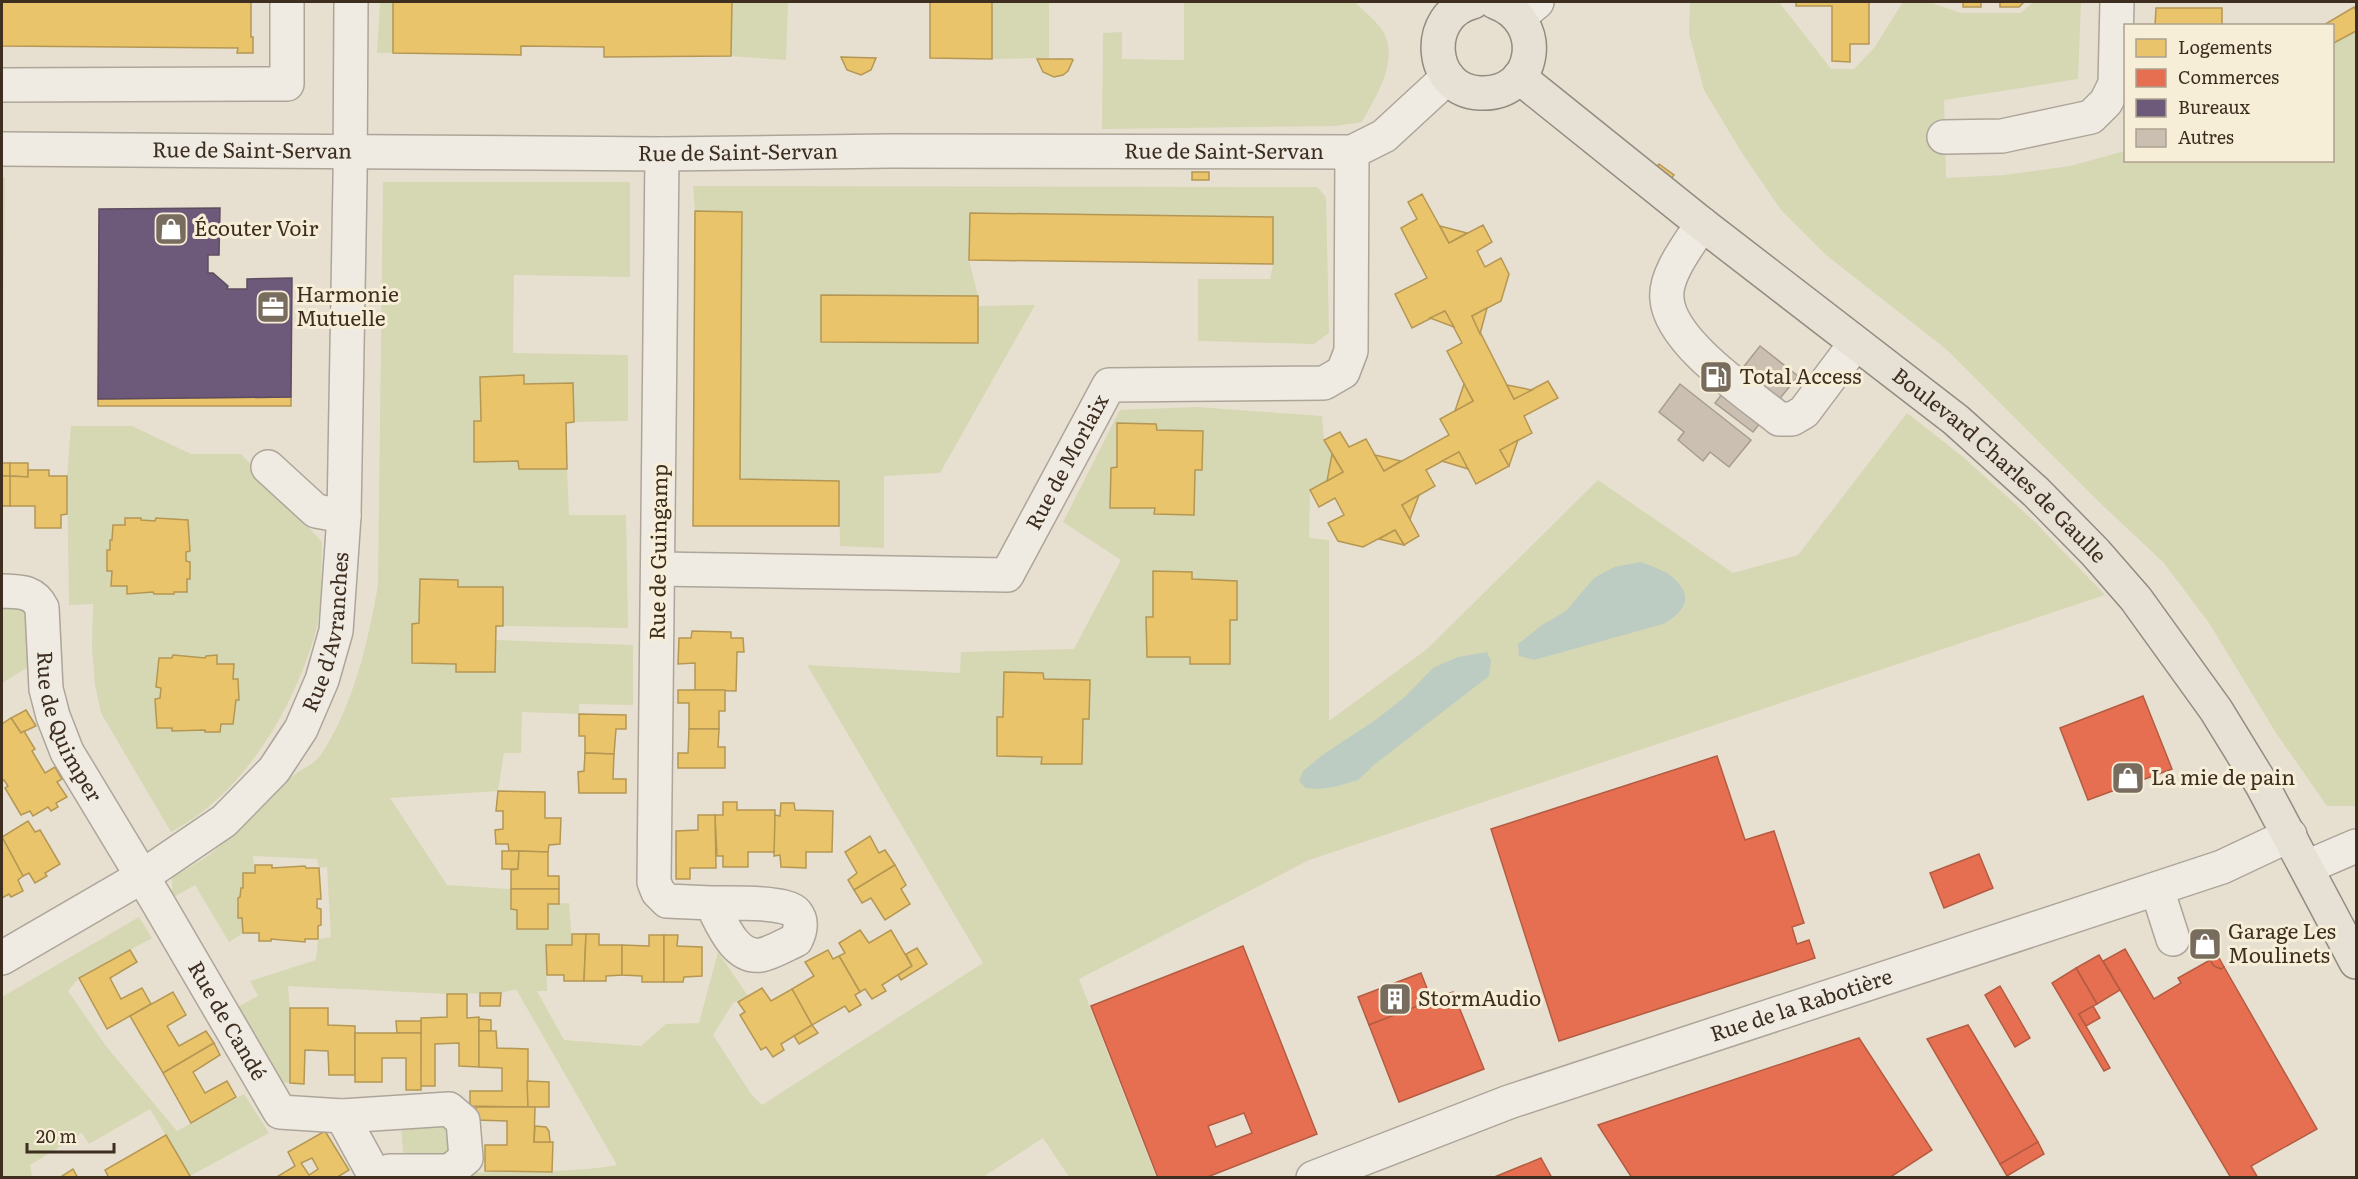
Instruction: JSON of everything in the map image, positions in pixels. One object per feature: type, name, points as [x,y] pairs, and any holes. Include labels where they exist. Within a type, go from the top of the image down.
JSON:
[{"type":"main road","points":[[1473,2],[1436,11],[1439,32],[1437,45],[1440,65],[1448,77],[1462,88],[1479,93],[1496,92],[1512,84],[1519,77],[1529,58],[1530,44],[1527,29],[1517,7]]},
{"type":"main road","name":"Boulevard Charles de Gaulle","points":[[1519,77],[1702,224],[1956,420],[2036,492],[2109,568],[2143,609],[2216,710],[2255,772],[2356,962]]},
{"type":"street","points":[[2,85],[287,84],[287,2]]},
{"type":"street","name":"Rue d'Avranches","points":[[2,958],[143,876],[205,836],[239,807],[274,770],[301,729],[322,680],[336,631],[344,516],[351,151],[351,2]]},
{"type":"street","points":[[1944,137],[2002,136],[2091,117],[2106,102],[2115,84],[2117,2]]},
{"type":"street","name":"Rue de Saint-Servan","points":[[2,149],[662,154],[890,151],[1352,152],[1384,136],[1448,77]]},
{"type":"street","name":"Rue de Morlaix","points":[[659,569],[1007,575],[1109,385],[1324,384],[1343,372],[1351,351],[1352,152]]},
{"type":"street","name":"Rue de Guingamp","points":[[662,154],[654,882],[658,892],[667,901],[711,903]]},
{"type":"street","points":[[1702,224],[1673,272],[1666,298],[1673,317],[1685,337],[1701,356],[1779,418],[1792,420],[1804,412],[1821,386],[1855,344]]},
{"type":"street","points":[[268,466],[316,511],[344,516]]},
{"type":"street","name":"Rue de Quimper","points":[[2,591],[27,592],[38,600],[42,608],[46,689],[59,734],[67,752],[143,876]]},
{"type":"street","name":"Rue de la Rabotière","points":[[1313,1178],[1509,1102],[2230,864],[2290,835]]},
{"type":"street","points":[[2307,867],[2356,846]]},
{"type":"street","name":"Rue de Candé","points":[[143,876],[280,1112],[342,1116],[449,1109],[463,1121],[466,1158],[450,1171],[389,1171],[377,1178],[342,1116]]},
{"type":"street","points":[[2157,889],[2173,939]]},
{"type":"green space","points":[[380,2],[393,2],[393,53],[377,53]]},
{"type":"green space","points":[[732,2],[788,2],[786,60],[731,56]]},
{"type":"green space","points":[[992,2],[1049,2],[1049,58],[992,59]]},
{"type":"green space","points":[[1184,2],[1355,2],[1384,33],[1389,56],[1384,79],[1362,122],[1336,126],[1102,129],[1103,33],[1122,32],[1122,59],[1184,60]]},
{"type":"green space","points":[[1690,2],[1779,2],[1831,69],[1854,69],[1874,48],[1903,2],[1929,2],[1961,13],[2021,13],[2033,2],[2081,2],[2078,79],[1944,100],[1946,178],[2004,175],[2070,166],[2124,151],[2124,162],[2334,162],[2334,43],[2356,31],[2356,806],[2327,806],[2276,733],[2209,623],[2164,563],[2098,501],[1946,349],[1826,255],[1781,210],[1742,153],[1704,90],[1689,34]]},
{"type":"green space","points":[[2,177],[5,177],[2,412]]},
{"type":"green space","points":[[383,182],[630,182],[630,277],[514,275],[513,353],[628,355],[628,421],[574,422],[573,383],[524,384],[523,376],[481,377],[481,421],[474,421],[474,462],[518,461],[519,469],[567,469],[569,515],[626,515],[628,628],[503,626],[503,587],[458,587],[458,580],[420,579],[419,623],[412,624],[412,663],[456,664],[457,672],[494,672],[496,640],[633,645],[633,705],[579,704],[579,714],[522,712],[521,753],[504,753],[498,791],[390,798],[447,885],[511,889],[511,909],[517,910],[517,929],[547,929],[548,904],[569,903],[572,945],[546,945],[547,991],[537,991],[564,1040],[641,1046],[666,1024],[699,1023],[718,952],[748,996],[733,1003],[713,1035],[751,1094],[762,1105],[983,963],[807,665],[960,673],[961,652],[1074,649],[1121,560],[1063,522],[1120,410],[1197,407],[1322,416],[1324,440],[1332,454],[1327,481],[1310,490],[1309,538],[1329,540],[1329,721],[1427,649],[1598,480],[1733,573],[1798,555],[1907,413],[1963,457],[2034,521],[2105,595],[1309,860],[1079,979],[1156,1177],[1069,1177],[1043,1138],[983,1177],[405,1177],[401,1125],[453,1128],[457,1175],[577,1170],[617,1165],[516,989],[501,993],[447,994],[288,986],[290,1083],[278,1082],[236,1008],[258,996],[250,981],[316,960],[318,939],[331,937],[327,867],[319,868],[317,859],[253,856],[255,873],[243,873],[243,888],[238,898],[238,918],[242,918],[243,933],[229,942],[195,885],[172,898],[172,877],[214,851],[286,781],[319,757],[343,714],[358,672],[370,628],[378,585]]},
{"type":"green space","points":[[693,186],[1317,187],[1326,197],[1329,333],[1314,344],[1198,341],[1198,279],[1270,279],[1273,264],[1273,217],[970,213],[969,260],[978,296],[821,295],[822,342],[978,343],[978,306],[1035,305],[940,473],[884,476],[884,548],[840,546],[839,481],[740,479],[742,212],[695,211]]},
{"type":"green space","points":[[71,426],[132,426],[191,454],[241,454],[322,542],[321,590],[317,627],[292,695],[277,723],[241,774],[220,797],[197,816],[171,832],[101,713],[95,685],[92,647],[93,604],[69,605],[67,476]]},
{"type":"green space","points":[[2,608],[29,608],[30,666],[2,683]]},
{"type":"green space","points":[[139,917],[152,938],[79,978],[68,991],[106,1046],[177,1131],[244,1094],[269,1133],[190,1176],[150,1109],[89,1144],[82,1133],[30,1165],[32,1177],[2,1177],[2,997]]},
{"type":"shaded area","points":[[1641,562],[1668,574],[1683,590],[1685,603],[1671,619],[1663,624],[1534,660],[1519,656],[1518,644],[1542,625],[1566,611],[1594,578],[1614,567]]},
{"type":"shaded area","points":[[1487,652],[1491,661],[1489,676],[1375,764],[1358,780],[1317,789],[1306,788],[1299,781],[1303,771],[1324,754],[1377,719],[1406,696],[1433,668],[1458,657]]},
{"type":"building: Logements","points":[[2,2],[251,2],[253,53],[237,53],[238,48],[2,46]]},
{"type":"building: Logements","points":[[393,2],[732,2],[731,56],[604,57],[604,47],[521,46],[521,55],[393,53]]},
{"type":"building: Logements","points":[[930,2],[992,2],[992,59],[930,58]]},
{"type":"building: Logements","points":[[1796,2],[1869,2],[1869,44],[1850,44],[1850,62],[1832,61],[1832,6],[1796,6]]},
{"type":"building: Logements","points":[[1963,2],[1981,2],[1981,7],[1963,7]]},
{"type":"building: Logements","points":[[2000,2],[2024,2],[2019,7],[2000,7]]},
{"type":"building: Logements","points":[[2354,7],[2356,31],[2334,43],[2334,24],[2325,24]]},
{"type":"building: Logements","points":[[2156,8],[2222,8],[2222,24],[2155,24]]},
{"type":"building: Logements","points":[[841,57],[876,58],[871,70],[861,75],[847,70]]},
{"type":"building: Logements","points":[[1037,59],[1073,60],[1068,71],[1054,77],[1043,72]]},
{"type":"building: Logements","points":[[1659,164],[1674,175],[1670,180],[1655,169]]},
{"type":"building: Logements","points":[[1192,172],[1209,172],[1209,180],[1192,180]]},
{"type":"building: Logements","points":[[1422,194],[1449,243],[1483,225],[1492,242],[1477,251],[1485,267],[1501,258],[1509,274],[1501,301],[1472,316],[1514,399],[1548,381],[1558,398],[1524,416],[1532,433],[1500,450],[1509,466],[1476,484],[1459,452],[1426,470],[1435,486],[1402,505],[1419,536],[1404,545],[1395,530],[1363,547],[1338,541],[1328,523],[1344,515],[1335,498],[1319,507],[1310,490],[1343,472],[1324,440],[1340,432],[1349,447],[1366,439],[1384,471],[1449,435],[1440,419],[1473,401],[1447,351],[1462,343],[1445,311],[1412,328],[1395,294],[1427,278],[1401,228],[1417,219],[1408,202]]},
{"type":"building: Logements","points":[[695,211],[742,212],[740,479],[839,481],[839,526],[693,526]]},
{"type":"building: Logements","points":[[970,213],[1273,217],[1273,264],[969,260]]},
{"type":"building: Logements","points":[[1440,226],[1467,233],[1449,243]]},
{"type":"building: Logements","points":[[821,295],[978,296],[978,343],[821,342]]},
{"type":"building: Logements","points":[[1487,308],[1480,334],[1472,316]]},
{"type":"building: Logements","points":[[1445,311],[1454,327],[1430,318]]},
{"type":"building: Logements","points":[[524,375],[524,384],[573,383],[574,422],[566,423],[567,469],[519,469],[518,461],[474,462],[474,421],[481,421],[480,377]]},
{"type":"building: Logements","points":[[1464,384],[1473,401],[1455,411]]},
{"type":"building: Logements","points":[[1507,385],[1532,390],[1514,399]]},
{"type":"building: Logements","points":[[291,397],[291,406],[98,406],[98,399]]},
{"type":"building: Logements","points":[[1117,423],[1156,424],[1157,430],[1203,431],[1202,470],[1195,470],[1194,515],[1154,514],[1155,508],[1110,508],[1111,468],[1117,467]]},
{"type":"building: Logements","points":[[1518,440],[1509,466],[1500,450]]},
{"type":"building: Logements","points":[[1459,452],[1468,469],[1442,461]]},
{"type":"building: Logements","points":[[1332,454],[1343,472],[1327,481]]},
{"type":"building: Logements","points":[[1375,455],[1401,461],[1384,471]]},
{"type":"building: Logements","points":[[2,463],[10,463],[10,476],[2,476]]},
{"type":"building: Logements","points":[[10,463],[28,463],[28,477],[10,476]]},
{"type":"building: Logements","points":[[28,470],[49,470],[49,476],[67,476],[67,514],[61,515],[61,528],[35,528],[35,506],[10,506],[10,476],[28,477]]},
{"type":"building: Logements","points":[[2,476],[10,476],[10,506],[2,506]]},
{"type":"building: Logements","points":[[1419,495],[1410,519],[1402,505]]},
{"type":"building: Logements","points":[[125,518],[155,521],[156,518],[188,520],[190,551],[186,552],[186,561],[190,562],[190,579],[187,579],[187,592],[127,594],[127,586],[111,586],[112,571],[107,571],[107,550],[110,550],[113,525],[125,525]]},
{"type":"building: Logements","points":[[1395,530],[1404,545],[1379,539]]},
{"type":"building: Logements","points":[[1153,571],[1192,572],[1192,579],[1237,581],[1237,620],[1230,620],[1230,664],[1190,664],[1190,657],[1147,657],[1146,617],[1153,617]]},
{"type":"building: Logements","points":[[420,579],[458,580],[458,587],[503,587],[503,626],[496,626],[495,672],[456,672],[456,664],[412,663],[412,624],[419,623]]},
{"type":"building: Logements","points":[[692,631],[731,632],[731,638],[743,638],[744,652],[737,652],[736,691],[695,690],[695,663],[678,664],[679,638],[691,638]]},
{"type":"building: Logements","points":[[173,655],[205,658],[217,655],[217,664],[234,664],[233,679],[238,679],[239,700],[236,700],[233,724],[221,724],[220,732],[172,731],[172,728],[157,728],[155,699],[160,698],[161,688],[156,687],[159,658],[172,658]]},
{"type":"building: Logements","points":[[1004,672],[1043,673],[1044,679],[1090,680],[1089,719],[1083,719],[1082,764],[1041,764],[1042,757],[997,756],[997,717],[1003,717]]},
{"type":"building: Logements","points":[[678,690],[725,690],[725,711],[719,711],[719,729],[689,729],[689,703],[678,703]]},
{"type":"building: Logements","points":[[26,710],[36,726],[21,733],[11,718]]},
{"type":"building: Logements","points":[[579,714],[626,715],[626,729],[616,729],[614,754],[585,753],[585,736],[579,736]]},
{"type":"building: Logements","points":[[11,718],[21,733],[24,731],[45,773],[55,767],[62,779],[57,782],[67,797],[56,803],[58,807],[51,811],[48,807],[33,816],[30,811],[21,815],[5,788],[8,786],[4,780],[2,781],[2,724]]},
{"type":"building: Logements","points":[[689,729],[719,729],[718,747],[725,747],[725,768],[678,768],[678,753],[688,753]]},
{"type":"building: Logements","points":[[585,753],[614,754],[613,779],[626,779],[626,793],[579,793],[578,772],[584,771]]},
{"type":"building: Logements","points":[[498,791],[545,792],[545,818],[561,818],[560,844],[549,845],[548,852],[509,851],[508,844],[496,844],[495,830],[503,829],[503,811],[496,811]]},
{"type":"building: Logements","points":[[723,802],[737,802],[737,810],[775,810],[775,852],[748,852],[748,867],[723,867],[723,856],[717,856],[715,815],[723,815]]},
{"type":"building: Logements","points":[[781,803],[794,803],[795,810],[833,811],[832,852],[806,852],[806,868],[781,867],[780,855],[774,856],[775,815],[780,816]]},
{"type":"building: Logements","points":[[698,815],[715,815],[716,868],[690,868],[690,879],[676,879],[676,831],[698,830]]},
{"type":"building: Logements","points":[[28,821],[35,832],[40,830],[60,864],[45,873],[47,876],[35,883],[29,873],[23,876],[2,837]]},
{"type":"building: Logements","points":[[870,836],[879,853],[885,850],[895,865],[854,890],[848,880],[857,873],[845,852]]},
{"type":"building: Logements","points":[[2,837],[23,876],[18,880],[23,891],[11,897],[9,894],[2,898]]},
{"type":"building: Logements","points":[[502,851],[519,851],[518,869],[502,869]]},
{"type":"building: Logements","points":[[519,851],[548,852],[548,876],[559,876],[559,889],[511,889],[511,870],[518,869]]},
{"type":"building: Logements","points":[[255,865],[272,865],[272,868],[305,866],[306,868],[319,868],[321,899],[317,899],[317,908],[321,909],[321,925],[318,926],[318,939],[305,939],[305,942],[271,939],[271,941],[259,941],[259,933],[243,933],[242,918],[238,918],[238,898],[243,888],[243,873],[255,873]]},
{"type":"building: Logements","points":[[895,865],[906,885],[901,889],[910,904],[885,920],[871,898],[862,903],[854,890]]},
{"type":"building: Logements","points":[[511,889],[559,889],[559,904],[548,904],[548,929],[517,929],[517,910],[511,909]]},
{"type":"building: Logements","points":[[860,930],[869,943],[891,930],[912,966],[882,985],[886,991],[872,999],[865,989],[860,992],[839,956],[845,953],[839,943]]},
{"type":"building: Logements","points":[[572,934],[586,934],[584,981],[564,981],[564,975],[547,975],[546,945],[572,945]]},
{"type":"building: Logements","points":[[586,934],[599,934],[599,945],[622,945],[622,975],[606,976],[606,981],[584,981]]},
{"type":"building: Logements","points":[[649,935],[664,935],[664,982],[642,982],[642,976],[622,975],[622,945],[649,946]]},
{"type":"building: Logements","points":[[664,935],[678,935],[677,946],[702,947],[702,976],[684,977],[683,982],[664,982]]},
{"type":"building: Logements","points":[[917,948],[927,964],[901,980],[898,975],[912,966],[906,954]]},
{"type":"building: Logements","points":[[130,950],[137,962],[110,978],[121,999],[142,988],[151,1004],[107,1029],[79,978]]},
{"type":"building: Logements","points":[[828,950],[833,959],[839,956],[860,992],[855,995],[861,1005],[849,1012],[845,1006],[812,1025],[792,989],[814,976],[805,962]]},
{"type":"building: Logements","points":[[762,988],[771,1001],[792,989],[812,1025],[781,1044],[784,1050],[773,1057],[766,1047],[761,1050],[740,1015],[745,1012],[738,1002]]},
{"type":"building: Logements","points":[[173,992],[186,1015],[167,1026],[179,1046],[206,1031],[214,1043],[163,1073],[130,1016]]},
{"type":"building: Logements","points":[[480,993],[501,993],[500,1006],[480,1006]]},
{"type":"building: Logements","points":[[447,994],[467,994],[467,1018],[479,1017],[479,1067],[459,1066],[459,1043],[435,1044],[435,1086],[420,1086],[421,1018],[447,1017]]},
{"type":"building: Logements","points":[[290,1008],[328,1008],[328,1025],[355,1026],[355,1075],[329,1075],[328,1051],[305,1050],[304,1084],[290,1083]]},
{"type":"building: Logements","points":[[479,1019],[491,1020],[491,1031],[479,1031]]},
{"type":"building: Logements","points":[[396,1021],[421,1021],[421,1033],[397,1033]]},
{"type":"building: Logements","points":[[812,1025],[818,1033],[799,1044],[794,1036]]},
{"type":"building: Logements","points":[[479,1031],[496,1031],[497,1048],[528,1049],[528,1107],[470,1106],[470,1091],[502,1091],[502,1068],[479,1067]]},
{"type":"building: Logements","points":[[355,1033],[421,1033],[421,1090],[406,1090],[406,1058],[382,1058],[382,1082],[355,1082]]},
{"type":"building: Logements","points":[[214,1043],[220,1055],[193,1072],[205,1093],[227,1081],[236,1097],[191,1123],[163,1073]]},
{"type":"building: Logements","points":[[527,1081],[549,1082],[549,1107],[528,1107]]},
{"type":"building: Logements","points":[[476,1107],[535,1107],[534,1142],[553,1142],[552,1172],[485,1171],[485,1145],[507,1145],[507,1121],[476,1120]]},
{"type":"building: Logements","points":[[535,1126],[546,1127],[549,1131],[550,1142],[534,1142]]},
{"type":"building: Logements","points":[[325,1131],[349,1170],[336,1178],[275,1178],[295,1166],[288,1152]],"holes":[[[312,1158],[318,1169],[309,1175],[301,1163]]]},
{"type":"building: Logements","points":[[166,1135],[190,1176],[186,1178],[109,1178],[105,1170]]},
{"type":"building: Logements","points":[[73,1169],[78,1178],[59,1178]]},
{"type":"building: Commerces","points":[[2143,696],[2172,769],[2088,800],[2060,728]]},
{"type":"building: Commerces","points":[[1717,756],[1745,840],[1774,831],[1804,923],[1792,927],[1797,944],[1809,940],[1815,958],[1559,1041],[1491,829]]},
{"type":"building: Commerces","points":[[1979,854],[1993,888],[1944,908],[1930,873]]},
{"type":"building: Commerces","points":[[1243,946],[1317,1134],[1205,1178],[1158,1178],[1091,1006]],"holes":[[[1244,1113],[1252,1133],[1216,1147],[1208,1126]]]},
{"type":"building: Commerces","points":[[2125,949],[2154,999],[2181,983],[2178,978],[2210,960],[2214,966],[2221,969],[2224,967],[2317,1129],[2251,1166],[2258,1178],[2231,1178],[2103,961]]},
{"type":"building: Commerces","points":[[2099,955],[2120,990],[2097,1004],[2076,968]]},
{"type":"building: Commerces","points":[[2218,956],[2224,967],[2221,969],[2214,966],[2210,960]]},
{"type":"building: Commerces","points":[[2076,968],[2097,1004],[2079,1014],[2110,1068],[2104,1071],[2052,983]]},
{"type":"building: Commerces","name":"StormAudio","points":[[1421,973],[1432,1001],[1369,1025],[1358,997]]},
{"type":"building: Commerces","points":[[2000,986],[2030,1038],[2015,1047],[1985,995]]},
{"type":"building: Commerces","points":[[1453,992],[1484,1069],[1399,1102],[1369,1025]]},
{"type":"building: Commerces","points":[[2093,1006],[2100,1018],[2086,1026],[2079,1014]]},
{"type":"building: Commerces","points":[[1968,1025],[2038,1142],[2000,1164],[1927,1039]]},
{"type":"building: Commerces","points":[[1859,1038],[1932,1150],[1889,1178],[1632,1178],[1598,1125]]},
{"type":"building: Commerces","points":[[2038,1142],[2044,1154],[2007,1176],[2000,1164]]},
{"type":"building: Commerces","points":[[1541,1158],[1552,1178],[1492,1178]]},
{"type":"building: Bureaux","points":[[220,208],[219,255],[208,255],[208,273],[213,273],[228,286],[227,289],[247,289],[247,279],[292,278],[291,397],[98,399],[99,209]]},
{"type":"building: Autres","points":[[1760,346],[1798,376],[1753,432],[1715,403]]},
{"type":"building: Autres","points":[[1680,384],[1751,440],[1729,467],[1710,452],[1703,461],[1678,440],[1684,432],[1659,412]]},
{"type":"place","name":"Écouter Voir","points":[[171,229]]},
{"type":"place","name":"Harmonie Mutuelle","points":[[273,307]]},
{"type":"place","name":"Total Access","points":[[1716,377]]},
{"type":"place","name":"La mie de pain","points":[[2128,778]]},
{"type":"place","name":"Garage Les Moulinets","points":[[2205,944]]},
{"type":"place","name":"StormAudio","points":[[1395,999]]}]
